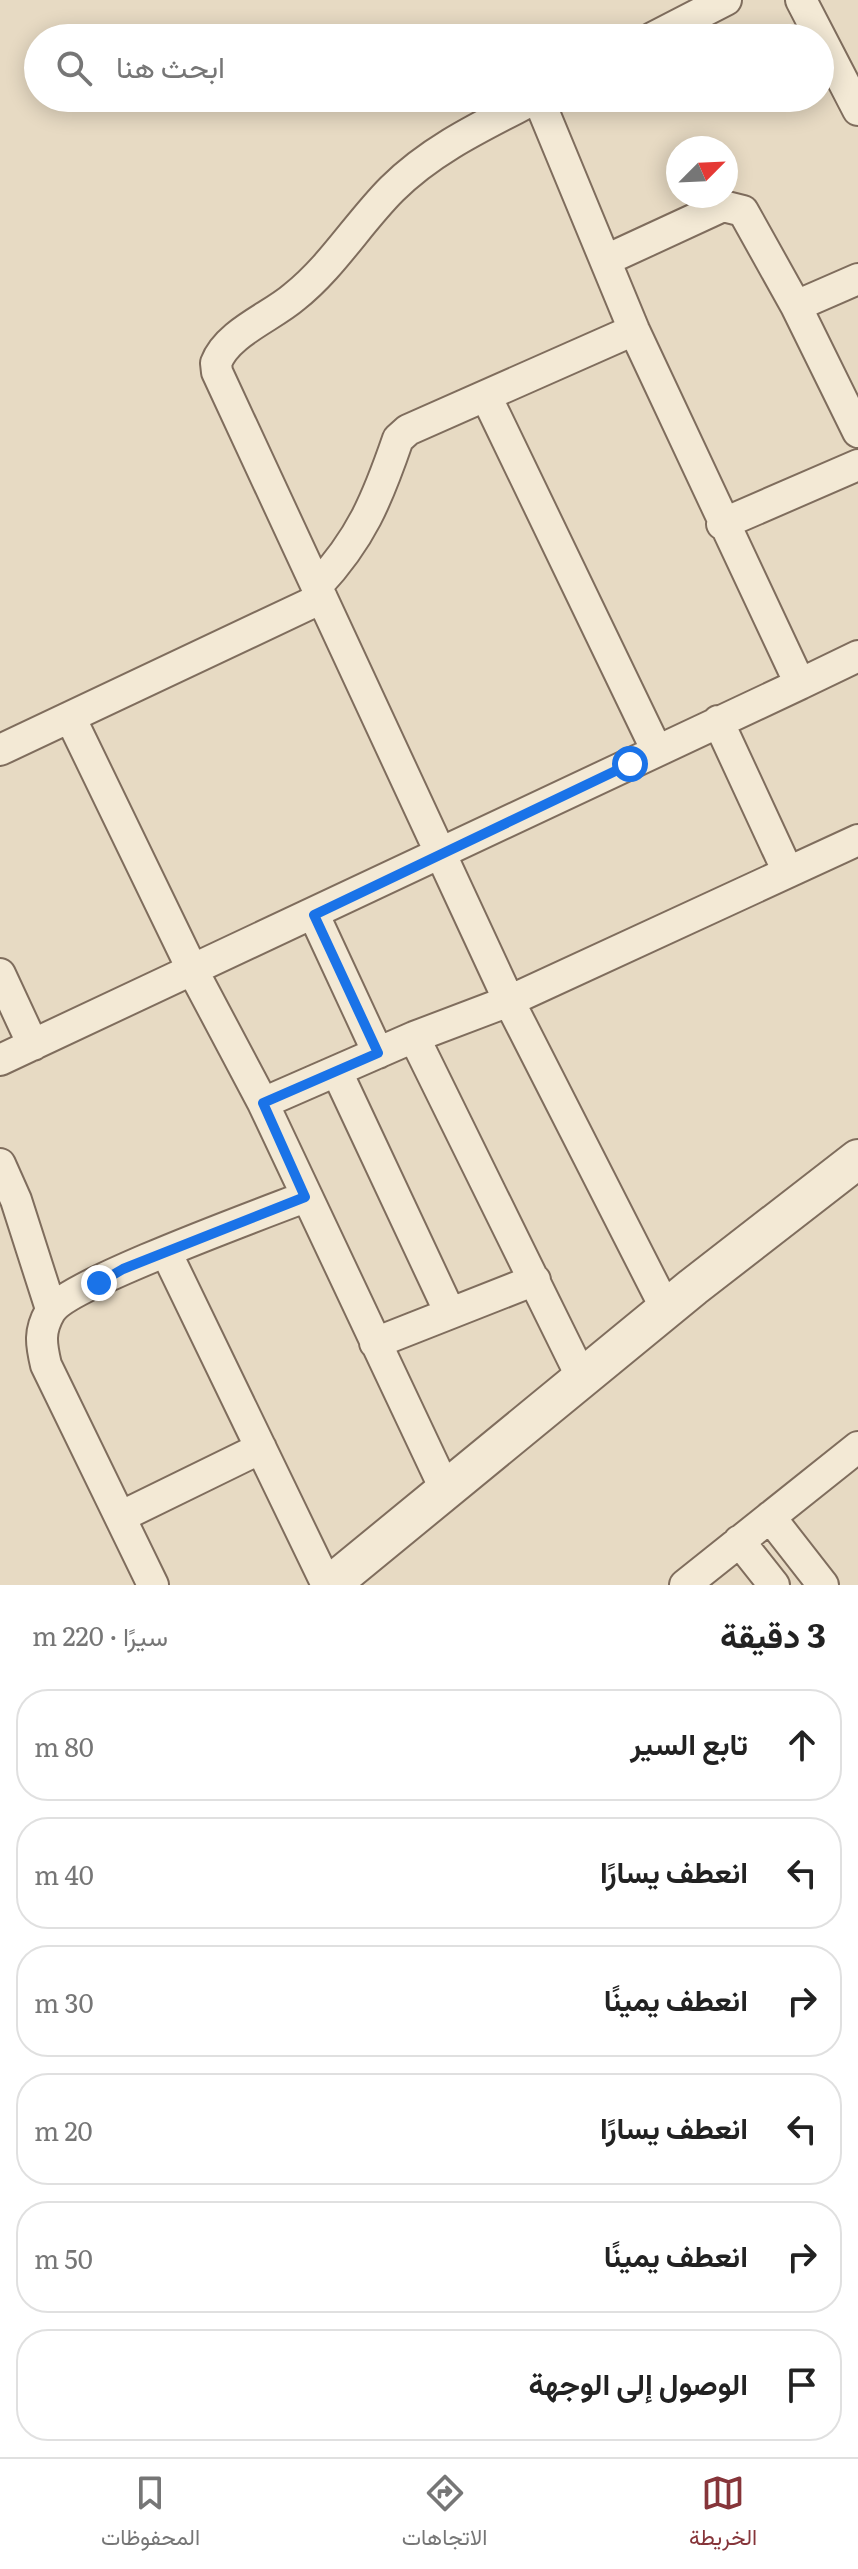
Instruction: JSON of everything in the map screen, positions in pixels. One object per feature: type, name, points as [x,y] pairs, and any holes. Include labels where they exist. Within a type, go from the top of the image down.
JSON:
[{"type":"street","points":[[679,24],[726,0]]},
{"type":"street","points":[[801,0],[813,24]]},
{"type":"street","points":[[834,64],[858,110]]},
{"type":"street","points":[[509,112],[458,138],[392,189],[296,296],[219,353],[217,372],[509,1001],[666,1309]]},
{"type":"street","points":[[543,112],[634,330],[722,524],[800,684]]},
{"type":"street","points":[[606,260],[723,206],[734,206],[743,211],[796,306],[858,432]]},
{"type":"street","points":[[796,306],[858,279]]},
{"type":"street","points":[[0,750],[320,592],[363,527],[398,439],[408,430],[634,330]]},
{"type":"street","points":[[486,396],[657,751]]},
{"type":"street","points":[[722,524],[858,465]]},
{"type":"street","points":[[0,1060],[314,915],[858,656]]},
{"type":"street","points":[[70,717],[193,971],[263,1103],[446,1491]]},
{"type":"street","points":[[718,721],[788,872]]},
{"type":"street","points":[[263,1103],[414,1037],[509,1001],[858,840]]},
{"type":"street","points":[[314,915],[378,1053]]},
{"type":"street","points":[[0,974],[33,1045]]},
{"type":"street","points":[[414,1037],[582,1378]]},
{"type":"street","points":[[337,1072],[450,1313]]},
{"type":"street","points":[[166,1252],[329,1585],[666,1309],[858,1159]]},
{"type":"street","points":[[0,1164],[16,1200],[51,1309],[40,1337],[46,1365],[153,1585]]},
{"type":"street","points":[[51,1309],[123,1269],[305,1197]]},
{"type":"street","points":[[375,1343],[535,1280]]},
{"type":"street","points":[[685,1585],[858,1447]]},
{"type":"street","points":[[120,1517],[261,1448]]},
{"type":"street","points":[[770,1517],[823,1585]]},
{"type":"street","points":[[739,1541],[774,1585]]},
{"type":"route","points":[[99,1283],[123,1269],[305,1197],[263,1103],[378,1053],[314,915],[630,764]]}]
